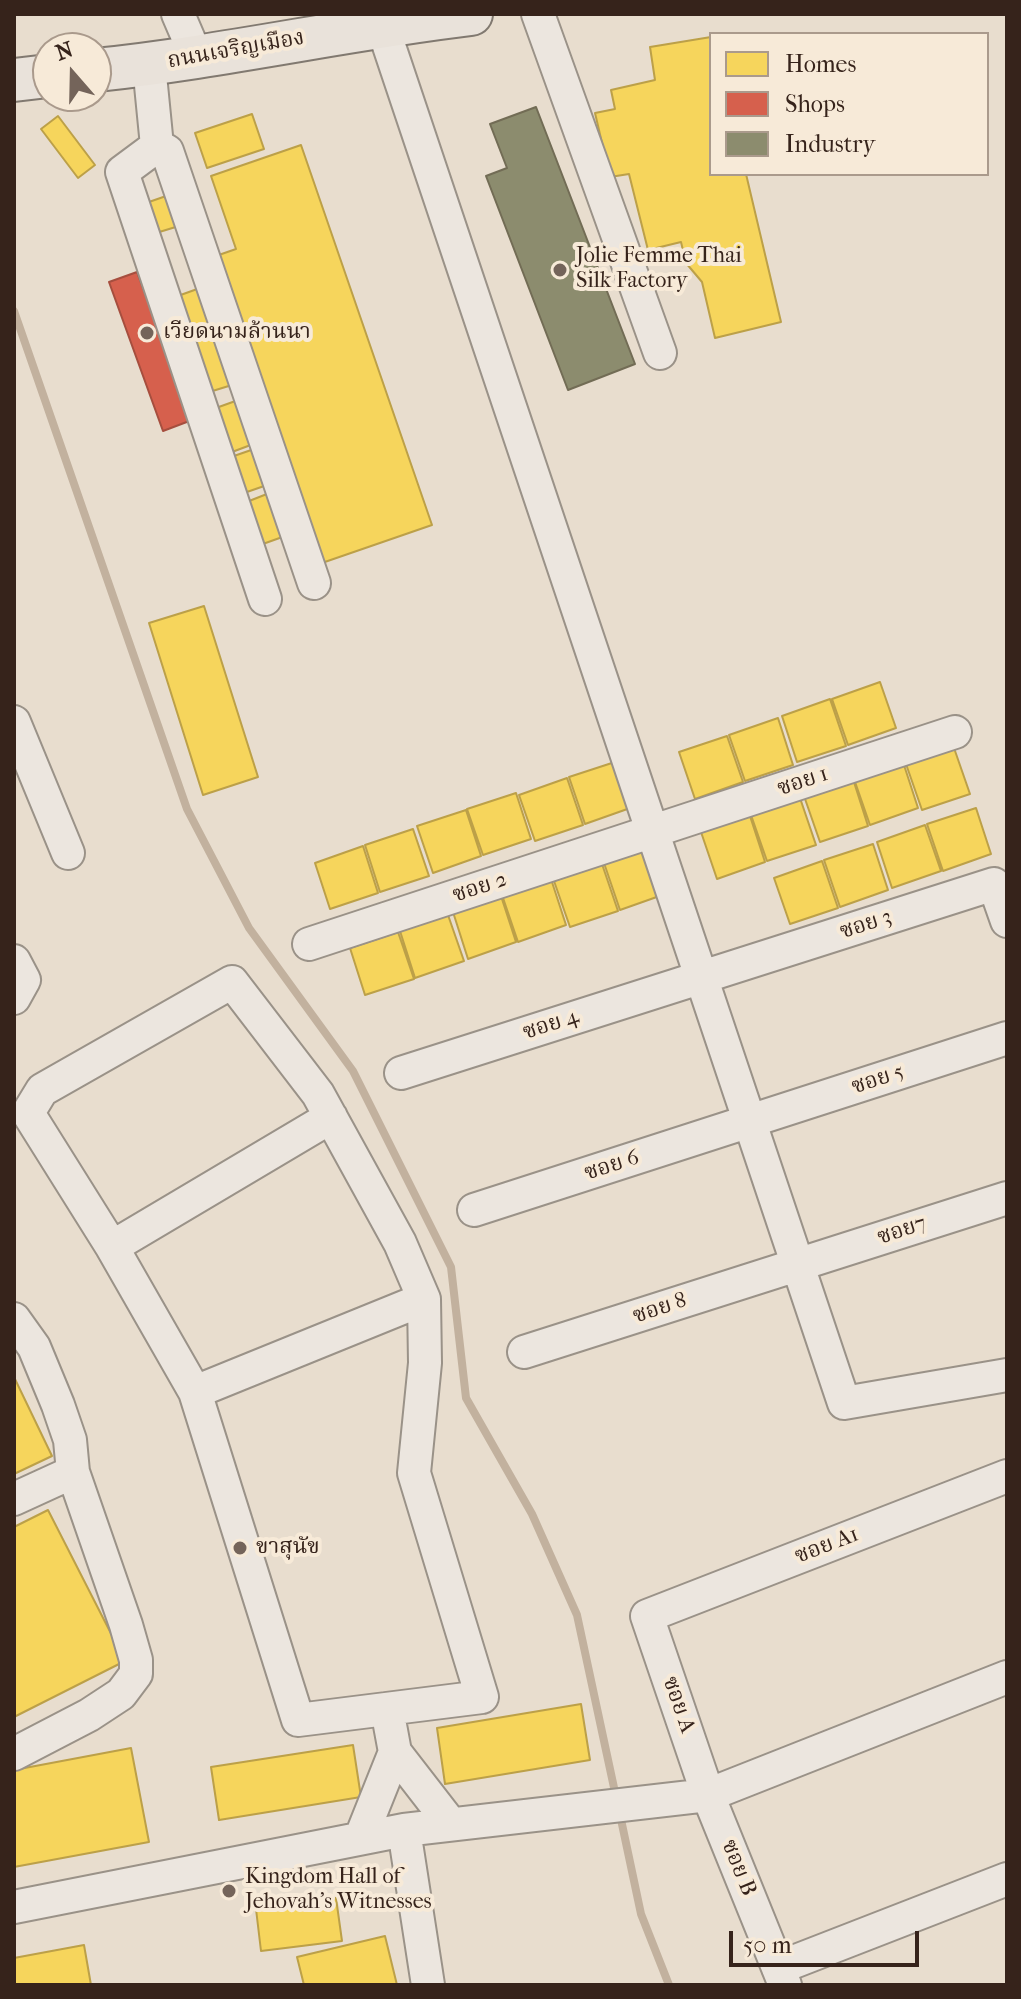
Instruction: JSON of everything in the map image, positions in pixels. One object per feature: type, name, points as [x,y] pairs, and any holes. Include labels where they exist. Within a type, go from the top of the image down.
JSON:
[{"type":"main road","name":"ถนนเจริญเมือง","points":[[112,68],[149,65],[382,25],[471,14]]},
{"type":"street","points":[[178,14],[196,56]]},
{"type":"street","points":[[538,14],[660,353]]},
{"type":"street","points":[[382,25],[844,1403],[1007,1375]]},
{"type":"street","points":[[149,65],[157,146]]},
{"type":"street","points":[[157,146],[167,151],[314,583]]},
{"type":"street","points":[[157,146],[122,172],[265,599]]},
{"type":"street","points":[[14,722],[68,853]]},
{"type":"street","name":"ซอย 1","points":[[651,832],[955,732]]},
{"type":"street","name":"ซอย 2","points":[[309,944],[651,832]]},
{"type":"street","name":"ซอย 3","points":[[701,977],[994,884],[1007,921]]},
{"type":"street","points":[[14,961],[24,980],[14,998]]},
{"type":"street","name":"ซอย 4","points":[[401,1073],[701,977]]},
{"type":"street","points":[[232,982],[318,1094],[400,1243],[424,1299],[425,1363],[414,1473],[482,1697],[298,1720],[195,1392],[112,1247],[21,1112],[42,1090],[232,982]]},
{"type":"street","name":"ซอย 5","points":[[749,1122],[1007,1038]]},
{"type":"street","points":[[112,1247],[331,1117]]},
{"type":"street","name":"ซอย 6","points":[[474,1210],[749,1122]]},
{"type":"street","name":"ซอย7","points":[[797,1265],[1007,1198]]},
{"type":"street","name":"ซอย 8","points":[[524,1352],[797,1265]]},
{"type":"street","points":[[195,1392],[424,1299]]},
{"type":"street","points":[[14,1319],[34,1347],[58,1405],[70,1440],[73,1472],[136,1660],[136,1674],[121,1694],[89,1715],[14,1754]]},
{"type":"street","points":[[14,1499],[73,1472]]},
{"type":"street","name":"ซอย A1","points":[[647,1616],[1007,1476]]},
{"type":"street","name":"ซอย A","points":[[647,1616],[708,1795]]},
{"type":"street","points":[[14,1907],[404,1830],[708,1795],[1007,1677]]},
{"type":"street","points":[[387,1709],[395,1752],[450,1823]]},
{"type":"street","points":[[361,1837],[395,1752]]},
{"type":"street","name":"ซอย B","points":[[708,1795],[782,1977]]},
{"type":"street","points":[[404,1830],[428,1985]]},
{"type":"street","points":[[782,1977],[1007,1879]]},
{"type":"building: Homes","points":[[709,37],[709,176],[746,176],[781,322],[715,338],[702,282],[686,263],[681,242],[648,250],[629,174],[610,177],[595,113],[615,109],[611,90],[655,80],[650,47]]},
{"type":"building: Homes","points":[[252,114],[264,149],[207,168],[195,133]]},
{"type":"building: Homes","points":[[58,116],[95,165],[78,178],[41,129]]},
{"type":"building: Homes","points":[[301,145],[432,525],[319,564],[213,257],[236,249],[211,176]]},
{"type":"building: Homes","points":[[169,195],[179,226],[156,233],[146,203]]},
{"type":"building: Homes","points":[[200,288],[232,385],[206,393],[175,297]]},
{"type":"building: Homes","points":[[241,399],[256,443],[232,452],[216,408]]},
{"type":"building: Homes","points":[[257,448],[270,484],[244,493],[231,457]]},
{"type":"building: Homes","points":[[272,492],[288,535],[260,545],[244,503]]},
{"type":"building: Homes","points":[[204,606],[258,777],[203,795],[149,623]]},
{"type":"building: Homes","points":[[880,682],[896,728],[848,745],[832,699]]},
{"type":"building: Homes","points":[[830,699],[846,746],[797,762],[782,716]]},
{"type":"building: Homes","points":[[778,718],[793,765],[745,781],[729,735]]},
{"type":"building: Homes","points":[[727,736],[743,782],[695,799],[679,752]]},
{"type":"building: Homes","points":[[954,748],[970,794],[922,810],[906,764]]},
{"type":"building: Homes","points":[[618,761],[633,807],[585,824],[569,777]]},
{"type":"building: Homes","points":[[903,762],[918,808],[870,825],[854,779]]},
{"type":"building: Homes","points":[[567,778],[583,825],[535,841],[519,795]]},
{"type":"building: Homes","points":[[853,779],[868,826],[820,842],[804,796]]},
{"type":"building: Homes","points":[[516,793],[531,839],[483,855],[467,809]]},
{"type":"building: Homes","points":[[800,798],[816,845],[767,861],[751,815]]},
{"type":"building: Homes","points":[[976,808],[991,854],[943,871],[927,824]]},
{"type":"building: Homes","points":[[466,810],[481,856],[433,873],[417,826]]},
{"type":"building: Homes","points":[[750,816],[765,862],[717,879],[701,832]]},
{"type":"building: Homes","points":[[925,825],[941,871],[892,888],[877,842]]},
{"type":"building: Homes","points":[[413,829],[429,876],[380,892],[365,845]]},
{"type":"building: Homes","points":[[873,844],[888,890],[840,907],[824,860]]},
{"type":"building: Homes","points":[[363,846],[378,893],[330,909],[315,863]]},
{"type":"building: Homes","points":[[653,847],[668,893],[620,910],[604,863]]},
{"type":"building: Homes","points":[[822,861],[838,908],[790,924],[774,878]]},
{"type":"building: Homes","points":[[602,864],[618,911],[570,927],[554,881]]},
{"type":"building: Homes","points":[[551,879],[566,925],[518,942],[502,895]]},
{"type":"building: Homes","points":[[501,896],[516,942],[468,959],[453,912]]},
{"type":"building: Homes","points":[[448,915],[464,961],[415,978],[400,931]]},
{"type":"building: Homes","points":[[398,932],[414,979],[365,995],[350,948]]},
{"type":"building: Homes","points":[[14,1377],[52,1456],[14,1474]]},
{"type":"building: Homes","points":[[48,1510],[125,1661],[14,1717],[14,1527]]},
{"type":"building: Homes","points":[[581,1704],[590,1760],[445,1784],[437,1728]]},
{"type":"building: Homes","points":[[353,1745],[361,1797],[219,1820],[211,1767]]},
{"type":"building: Homes","points":[[131,1748],[149,1842],[14,1867],[14,1770]]},
{"type":"building: Homes","points":[[336,1898],[342,1941],[261,1951],[256,1909]]},
{"type":"building: Homes","points":[[385,1936],[397,1985],[304,1985],[297,1957]]},
{"type":"building: Homes","points":[[84,1945],[91,1985],[14,1985],[14,1958]]},
{"type":"building: Shops","points":[[137,272],[192,420],[163,431],[109,282]]},
{"type":"building: Industry","name":"Jolie Femme Thai Silk Factory","points":[[536,107],[635,364],[568,390],[486,176],[507,168],[490,124]]},
{"type":"waterway","points":[[14,311],[187,809],[249,928],[353,1071],[451,1267],[466,1398],[532,1514],[577,1615],[616,1797]]},
{"type":"waterway","points":[[619,1810],[641,1914],[669,1985]]},
{"type":"place","name":"Jolie Femme Thai Silk Factory","points":[[560,270]]},
{"type":"place","name":"เวียดนามล้านนา","points":[[147,333]]},
{"type":"place","name":"ขาสุนัข","points":[[240,1548]]},
{"type":"place","name":"Kingdom Hall of Jehovah's Witnesses","points":[[229,1891]]}]
